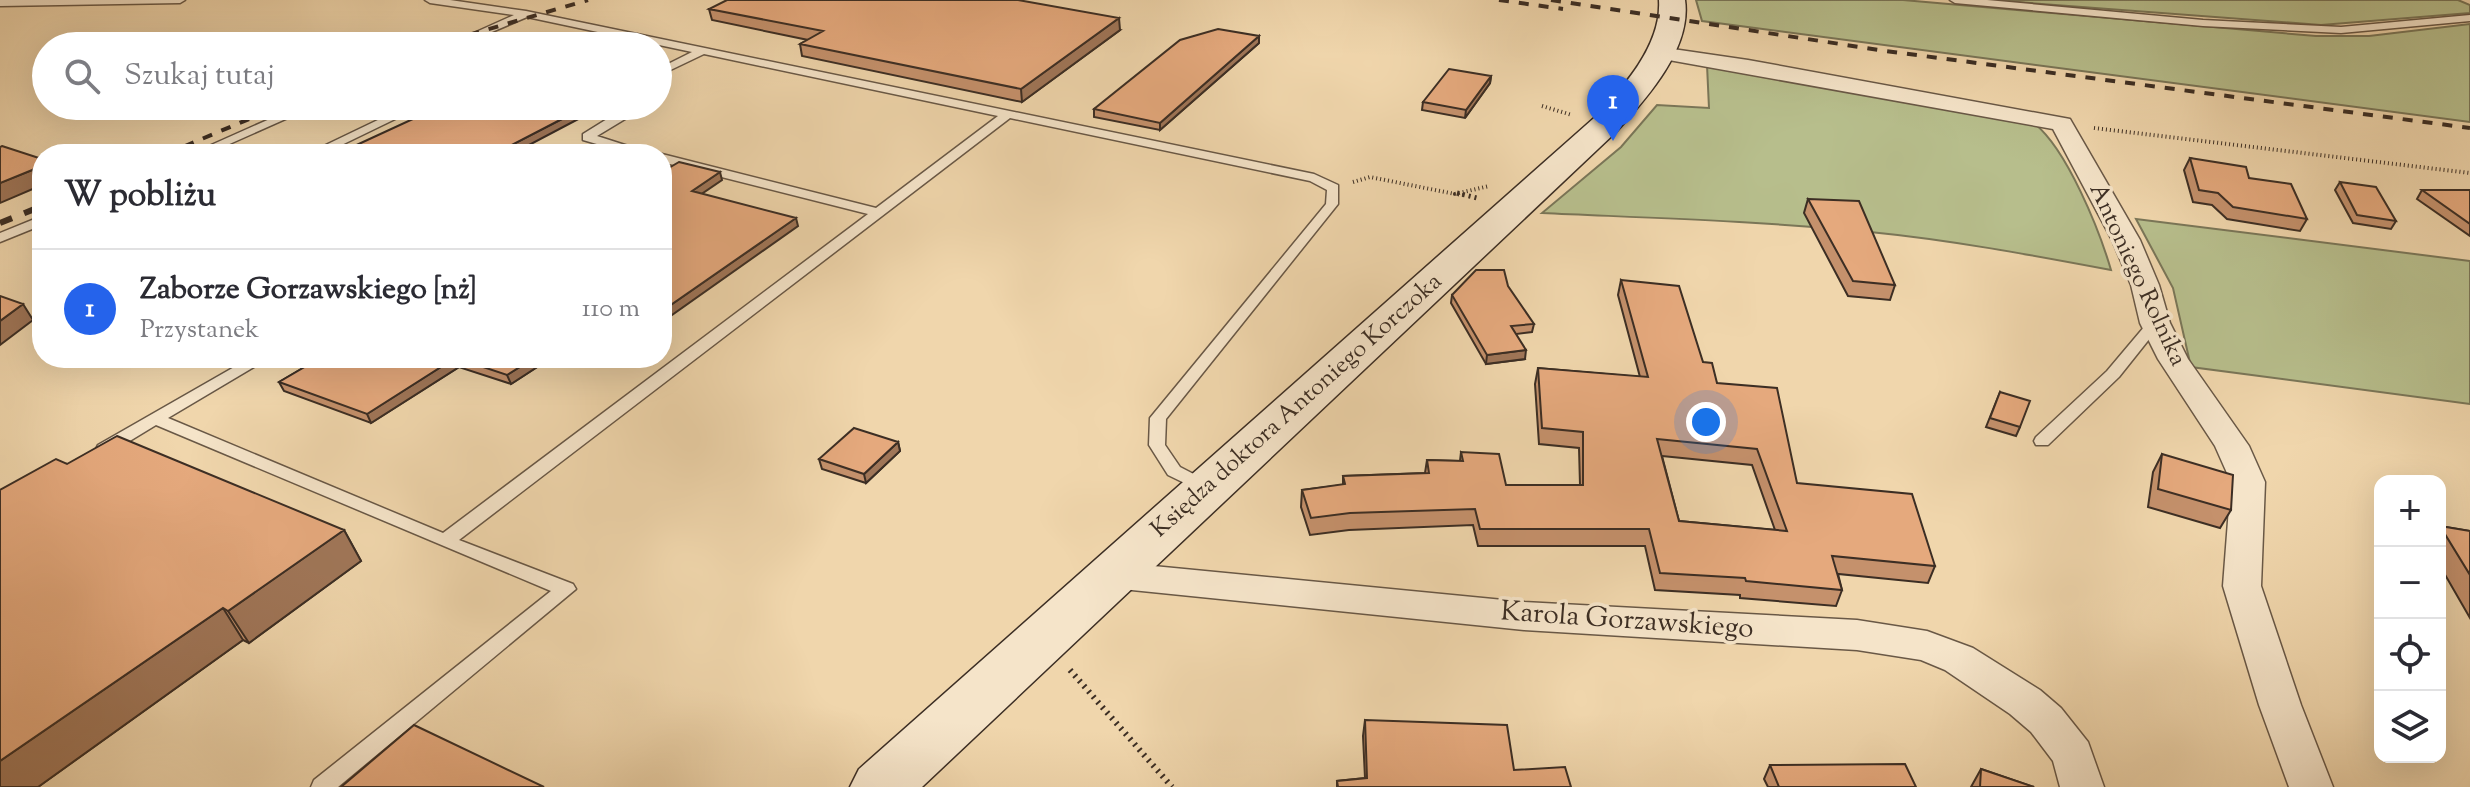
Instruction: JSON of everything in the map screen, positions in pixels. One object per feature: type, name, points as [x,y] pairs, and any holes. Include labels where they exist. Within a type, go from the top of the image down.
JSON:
[{"type":"street","name":"Księdza doktora Antoniego Korczoka","points":[[881,787],[1589,141],[1625,105],[1659,53],[1673,17],[1672,0]]},
{"type":"street","points":[[1659,53],[1748,66],[2062,124]]},
{"type":"street","name":"Antoniego Rolnika","points":[[2062,124],[2126,240],[2145,285],[2155,323],[2173,359],[2232,446],[2248,482],[2242,586],[2280,705],[2311,787]]},
{"type":"street","name":"Karola Gorzawskiego","points":[[1112,575],[1524,616],[1857,635],[1927,646],[1959,659],[2025,702],[2046,720],[2073,755],[2082,786]]},
{"type":"lane","points":[[0,3],[180,0]]},
{"type":"lane","points":[[430,0],[526,14],[612,32]]},
{"type":"lane","points":[[1955,0],[2203,23],[2328,30],[2397,27],[2470,18]]},
{"type":"lane","points":[[483,32],[526,14]]},
{"type":"lane","points":[[672,45],[1314,178],[1333,188],[1332,204],[1158,418],[1157,445],[1174,471],[1207,488]]},
{"type":"lane","points":[[672,66],[702,51]]},
{"type":"lane","points":[[445,541],[1008,114]]},
{"type":"lane","points":[[220,144],[276,120]]},
{"type":"lane","points":[[334,144],[386,120]]},
{"type":"lane","points":[[603,144],[587,137],[616,120]]},
{"type":"lane","points":[[672,160],[878,212]]},
{"type":"lane","points":[[0,238],[32,224]]},
{"type":"lane","points":[[2042,441],[2113,374],[2155,323]]},
{"type":"lane","points":[[88,458],[244,368]]},
{"type":"lane","points":[[155,419],[566,589],[322,787]]},
{"type":"path","points":[[2062,124],[2470,173]]},
{"type":"path","points":[[1333,188],[1370,177],[1455,194]]},
{"type":"path","points":[[1067,666],[1172,787]]},
{"type":"green space","points":[[1696,0],[1903,0],[2316,36],[2369,36],[2470,24],[2470,122],[1702,21]]},
{"type":"green space","points":[[1990,0],[2458,0],[2470,5],[2470,13],[2321,25]]},
{"type":"green space","points":[[1707,65],[2035,124],[2059,152],[2070,171],[2099,234],[2111,270],[2021,253],[1870,232],[1747,222],[1542,213],[1621,147],[1657,105],[1709,108]]},
{"type":"green space","points":[[2136,219],[2470,261],[2470,404],[2191,367],[2173,288]]},
{"type":"building","points":[[727,0],[1018,0],[1119,18],[1021,89],[800,44],[823,31],[709,9]]},
{"type":"building","points":[[1218,29],[1259,36],[1160,123],[1094,109],[1180,40]]},
{"type":"building","points":[[1449,69],[1491,76],[1466,110],[1423,102]]},
{"type":"building","points":[[411,120],[560,120],[513,144],[359,144]]},
{"type":"building","points":[[0,147],[32,156],[32,170],[0,183]]},
{"type":"building","points":[[2190,158],[2246,167],[2249,178],[2291,184],[2307,219],[2233,207],[2218,193],[2199,190]]},
{"type":"building","points":[[679,162],[720,172],[692,191],[796,218],[672,304],[672,166]]},
{"type":"building","points":[[2340,182],[2376,187],[2396,221],[2357,215]]},
{"type":"building","points":[[2422,190],[2470,190],[2470,224]]},
{"type":"building","points":[[1808,199],[1859,201],[1895,285],[1853,281]]},
{"type":"building","points":[[1476,270],[1504,270],[1508,286],[1534,324],[1511,326],[1526,350],[1487,355],[1452,295]]},
{"type":"building","points":[[1621,280],[1679,286],[1703,362],[1712,363],[1717,383],[1777,388],[1797,483],[1912,494],[1935,566],[1832,556],[1842,590],[1746,581],[1745,578],[1660,573],[1649,529],[1480,529],[1475,509],[1350,513],[1311,518],[1302,490],[1345,484],[1343,476],[1429,473],[1427,460],[1463,461],[1461,452],[1499,454],[1506,485],[1583,485],[1583,432],[1542,428],[1538,368],[1648,377]],"holes":[[[1657,439],[1757,449],[1787,531],[1679,521]]]},
{"type":"building","points":[[0,296],[23,304],[0,321]]},
{"type":"building","points":[[303,368],[439,368],[367,414],[279,382]]},
{"type":"building","points":[[486,368],[518,368],[507,375]]},
{"type":"building","points":[[2000,392],[2030,401],[2020,427],[1990,418]]},
{"type":"building","points":[[854,428],[898,442],[864,474],[819,459]]},
{"type":"building","points":[[117,436],[344,530],[228,611],[223,608],[0,761],[0,490],[56,459],[67,464]]},
{"type":"building","points":[[2162,454],[2233,475],[2231,510],[2158,489]]},
{"type":"building","points":[[2446,527],[2470,531],[2470,575],[2446,536]]},
{"type":"building","points":[[1365,720],[1507,725],[1514,770],[1565,767],[1571,787],[1338,787],[1337,781],[1367,778]]},
{"type":"building","points":[[414,725],[544,787],[341,787]]},
{"type":"building","points":[[1905,764],[1916,787],[1779,787],[1770,765]]},
{"type":"building","points":[[1981,769],[2034,787],[1980,787]]},
{"type":"railway","points":[[479,32],[588,0]]},
{"type":"railway","points":[[1499,0],[1563,9]]},
{"type":"railway","points":[[1551,0],[1886,51],[2470,128]]},
{"type":"railway","points":[[190,144],[247,120]]},
{"type":"railway","points":[[0,223],[32,210]]},
{"type":"place","name":"Zaborze Gorzawskiego [nż]","points":[[1613,141]]}]
